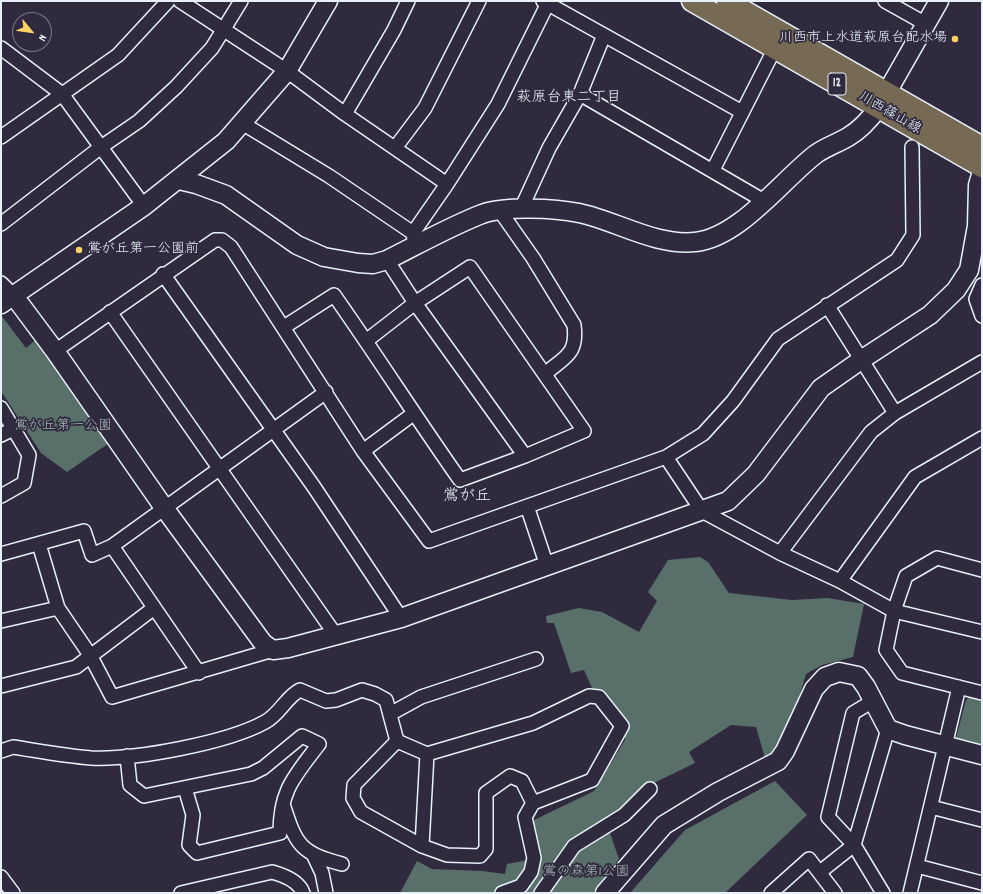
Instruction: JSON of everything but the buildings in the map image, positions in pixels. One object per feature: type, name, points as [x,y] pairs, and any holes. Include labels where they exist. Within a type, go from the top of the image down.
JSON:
[{"type":"main road","name":"川西篠山線","points":[[692,1],[775,48],[982,146]]},
{"type":"main road","name":"川西篠山線","points":[[727,1],[883,100],[981,178]]},
{"type":"street","points":[[1,138],[118,56],[168,1]]},
{"type":"street","points":[[180,1],[223,31],[287,71],[345,114],[446,184]]},
{"type":"street","points":[[1,224],[101,147],[139,121],[176,87],[212,48],[241,1]]},
{"type":"street","points":[[273,650],[263,643],[165,509],[55,351],[5,294],[144,206],[179,180],[226,141],[287,71],[328,1]]},
{"type":"street","points":[[345,114],[394,30],[408,1]]},
{"type":"street","points":[[395,148],[425,108],[479,1]]},
{"type":"street","points":[[885,1],[926,24]]},
{"type":"street","points":[[179,180],[196,184],[226,195],[296,245],[324,256],[358,263],[373,264],[387,260],[414,239],[483,214],[520,209],[579,212],[665,239],[696,242],[718,236],[737,225],[817,154],[849,136],[869,120],[883,100],[939,1]]},
{"type":"street","points":[[414,239],[446,184],[498,104],[546,2],[742,112]]},
{"type":"street","points":[[520,209],[549,148],[580,94],[604,35]]},
{"type":"street","points":[[713,170],[775,48]]},
{"type":"street","points":[[2,51],[62,94],[144,206]]},
{"type":"street","points":[[580,94],[764,201]]},
{"type":"street","points":[[242,123],[329,176],[414,239]]},
{"type":"street","points":[[55,351],[163,274],[215,240],[222,240],[231,248],[284,327],[363,451],[429,541],[666,458],[704,434],[733,401],[778,339],[827,305],[897,260],[913,235],[912,147]]},
{"type":"street","points":[[39,544],[58,608],[90,655],[112,697],[199,673],[273,650],[288,648],[335,634],[401,618],[702,512],[728,501],[756,474],[822,388],[861,360],[930,315],[975,274],[981,178]]},
{"type":"street","points":[[500,211],[533,258],[574,325],[575,336],[568,356],[545,374]]},
{"type":"street","points":[[387,260],[415,303],[525,456]]},
{"type":"street","points":[[284,327],[334,295],[366,341],[412,414],[460,480],[525,456],[584,431],[470,267],[415,303],[366,341]]},
{"type":"street","points":[[163,274],[273,430],[401,618]]},
{"type":"street","points":[[982,285],[976,299],[982,316]]},
{"type":"street","points":[[827,305],[895,413]]},
{"type":"street","points":[[110,312],[335,634]]},
{"type":"street","points":[[780,553],[871,432],[895,413],[982,362]]},
{"type":"street","points":[[1,554],[84,531],[92,555],[112,546],[326,392]]},
{"type":"street","points":[[1,408],[29,455],[24,484],[1,496]]},
{"type":"street","points":[[363,451],[412,414]]},
{"type":"street","points":[[1,435],[13,429]]},
{"type":"street","points":[[840,581],[915,477],[982,438]]},
{"type":"street","points":[[666,458],[702,512],[780,553],[840,581],[894,610],[982,632]]},
{"type":"street","points":[[527,506],[547,566]]},
{"type":"street","points":[[112,546],[199,673]]},
{"type":"street","points":[[982,570],[937,558],[906,576],[894,610],[886,650],[902,673],[982,693]]},
{"type":"street","points":[[1,621],[58,608]]},
{"type":"street","points":[[1,686],[76,667],[154,608]]},
{"type":"street","points":[[390,714],[421,697],[536,659]]},
{"type":"street","points":[[605,893],[664,825],[718,792],[778,761],[785,751],[814,689],[825,677],[839,672],[858,676],[888,729],[854,845],[820,872]]},
{"type":"street","points":[[910,893],[959,687]]},
{"type":"street","points":[[1,751],[13,747],[91,758],[127,756],[203,743],[240,732],[266,722],[278,712],[293,694],[300,690],[326,701],[336,700],[362,690],[375,694],[386,700],[397,742]]},
{"type":"street","points":[[397,742],[427,754],[533,723],[589,696],[599,697],[622,726],[592,780],[533,803],[525,817],[534,858],[530,872],[521,886],[502,893]]},
{"type":"street","points":[[873,701],[853,713],[828,817],[854,845],[883,893]]},
{"type":"street","points":[[888,729],[982,755]]},
{"type":"street","points":[[127,756],[130,785],[144,796],[250,774],[263,768],[302,736],[319,744],[292,779],[282,801],[280,833],[197,853],[189,845],[193,816],[185,788]]},
{"type":"street","points":[[397,742],[354,785],[353,798],[361,812],[422,846],[446,854],[480,856],[486,849],[486,793],[510,776],[522,781],[533,803]]},
{"type":"street","points":[[422,846],[427,754]]},
{"type":"street","points":[[541,893],[574,846],[624,815],[650,789]]},
{"type":"street","points":[[282,801],[293,834],[306,851],[342,864]]},
{"type":"street","points":[[930,807],[982,820]]},
{"type":"street","points":[[313,854],[322,873],[326,893]]},
{"type":"street","points":[[771,893],[810,859],[835,893]]},
{"type":"street","points":[[917,866],[982,883]]},
{"type":"street","points":[[182,892],[272,872],[284,875],[301,887],[303,893]]},
{"type":"street","points":[[1,877],[14,893]]},
{"type":"green space","name":"鴬が丘第一公園","points":[[1,315],[26,348],[39,337],[112,441],[67,472],[41,453],[1,391]]},
{"type":"green space","points":[[700,557],[708,562],[729,593],[792,600],[828,598],[864,604],[853,657],[822,665],[806,674],[785,744],[765,758],[756,727],[731,725],[689,752],[695,763],[648,786],[618,813],[569,841],[535,893],[400,893],[417,861],[432,869],[482,871],[505,874],[507,864],[538,858],[530,822],[594,791],[625,740],[623,720],[593,690],[584,670],[571,673],[554,623],[547,623],[546,616],[579,608],[602,612],[639,632],[657,601],[648,592],[668,560]]},
{"type":"green space","points":[[972,696],[982,699],[982,748],[959,742],[956,738],[966,700]]},
{"type":"green space","points":[[775,781],[807,815],[725,893],[630,893],[685,830]]},
{"type":"green space","name":"鴬の森第1公園","points":[[610,833],[619,859],[594,893],[550,893],[576,854]]},
{"type":"place","name":"川西市上水道萩原台配水場","points":[[955,39]]},
{"type":"place","name":"鴬が丘第一公園前","points":[[79,250]]},
{"type":"district","name":"萩原台東二丁目","points":[[569,99]]},
{"type":"district","name":"鴬が丘","points":[[467,498]]}]
